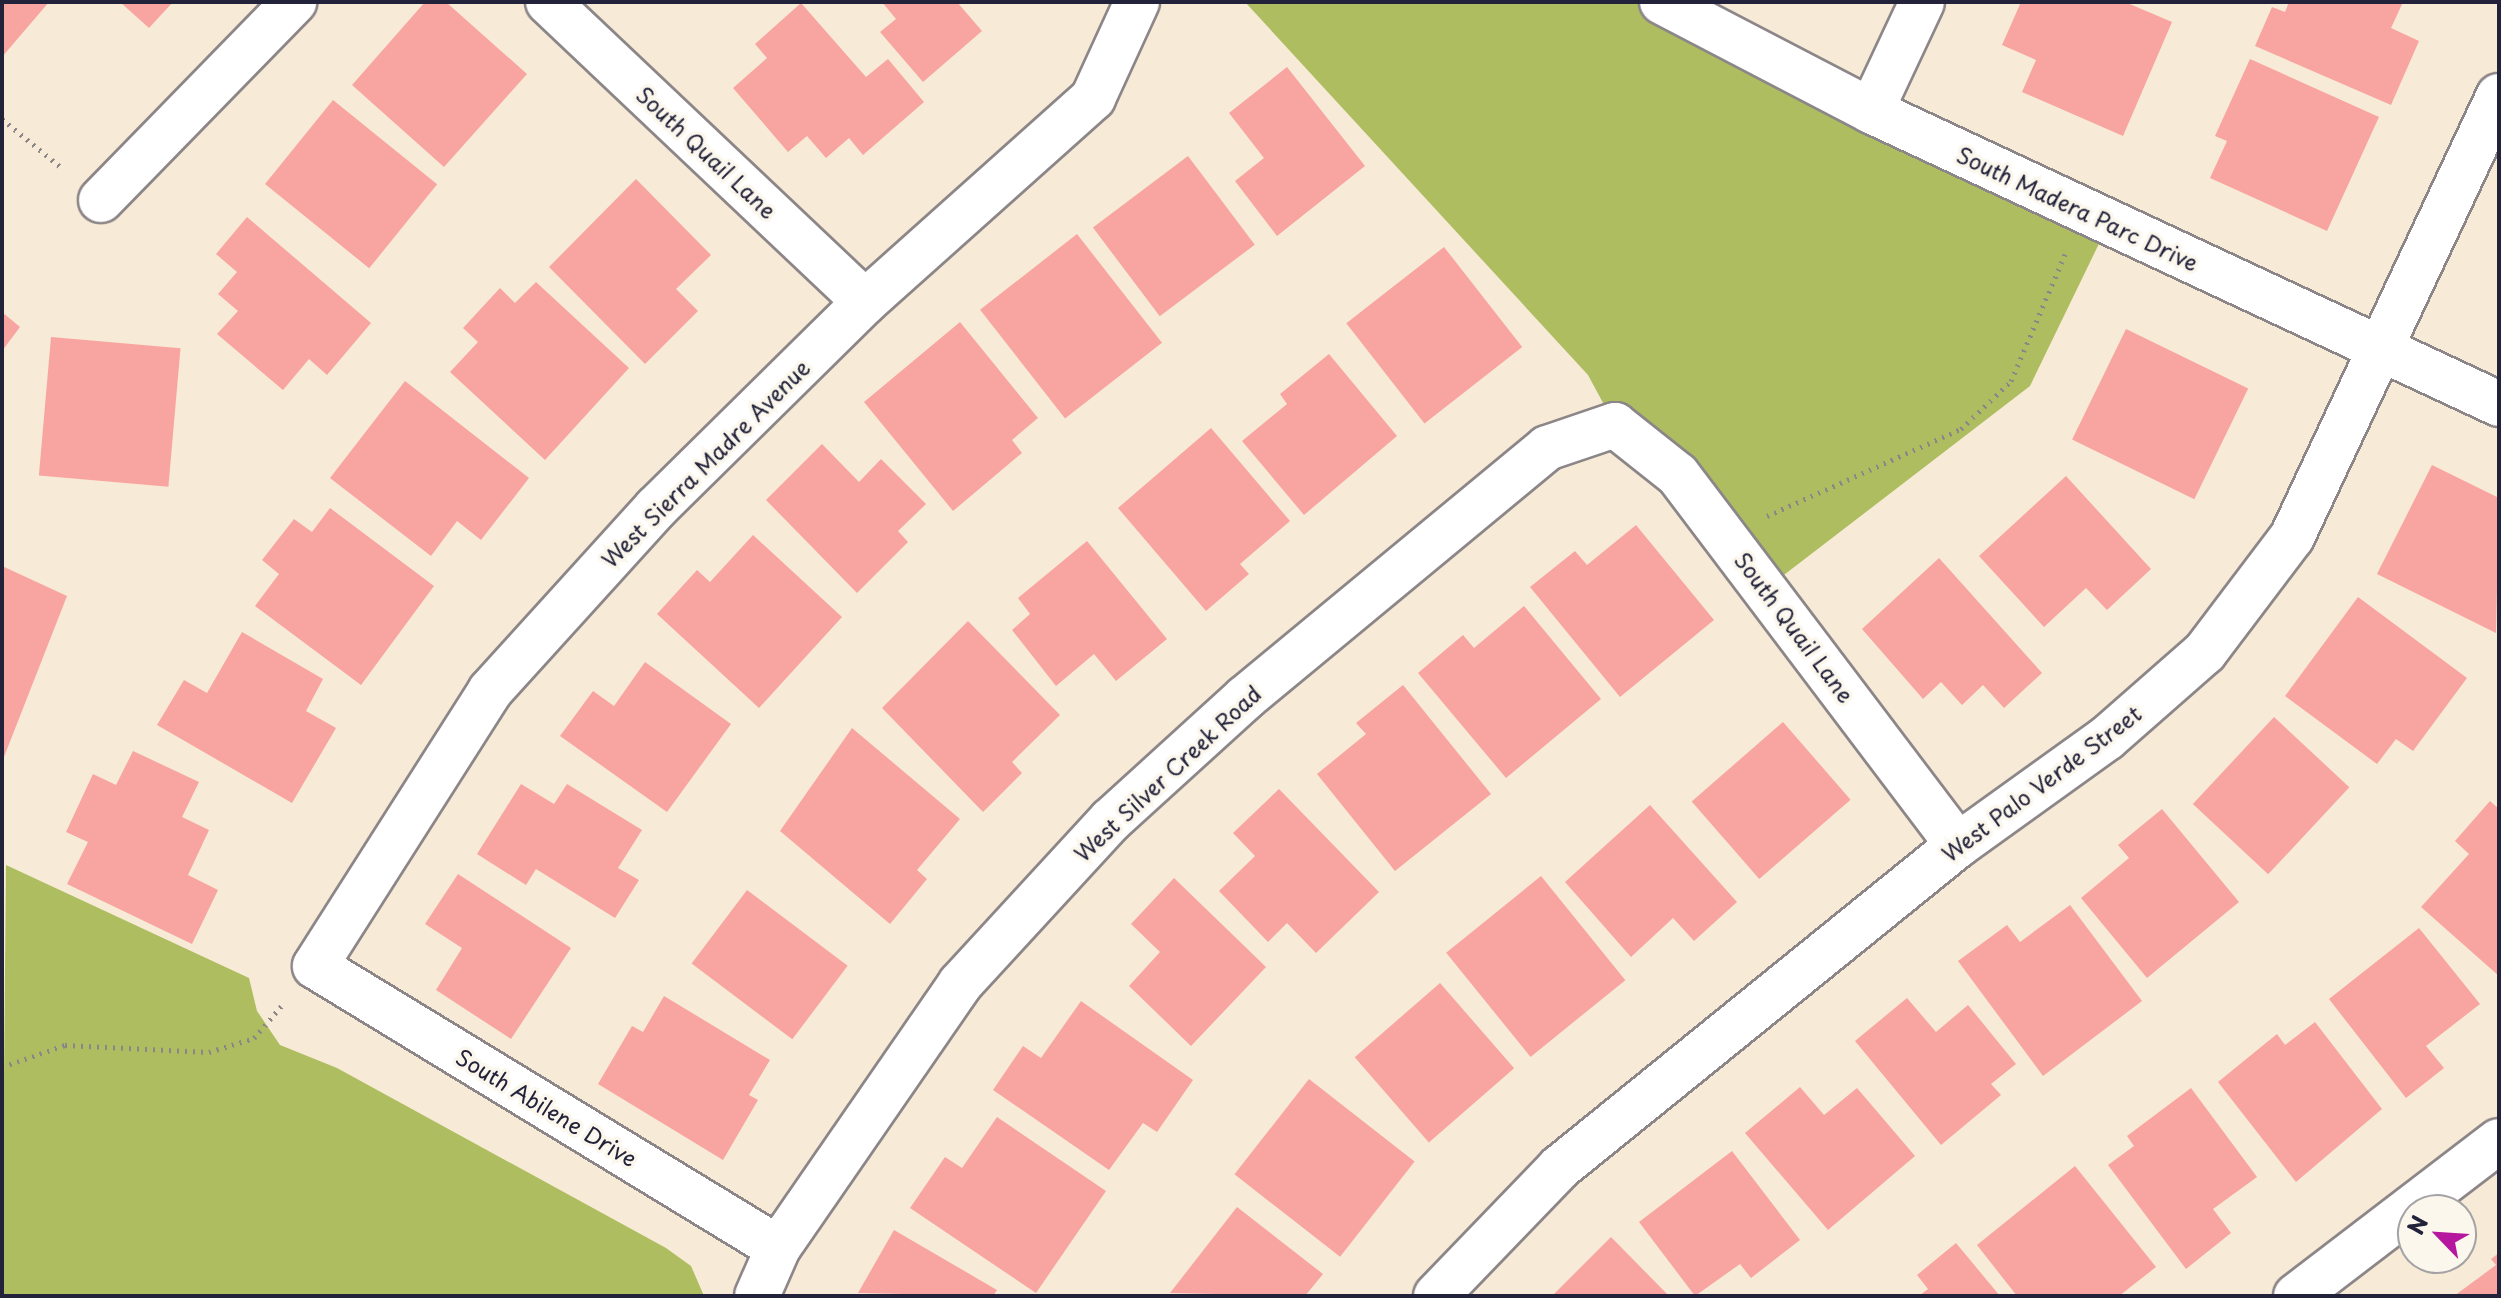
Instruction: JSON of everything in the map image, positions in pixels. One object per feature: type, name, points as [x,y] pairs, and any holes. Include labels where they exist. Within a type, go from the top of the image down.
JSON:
[{"type":"street","points":[[101,200],[294,2]]},
{"type":"street","name":"South Quail Lane","points":[[548,2],[865,302]]},
{"type":"street","name":"West Sierra Madre Avenue","points":[[315,966],[490,691],[656,508],[865,302],[1093,98],[1137,2]]},
{"type":"street","name":"South Madera Parc Drive","points":[[1662,2],[1871,111],[2499,404]]},
{"type":"street","points":[[1871,111],[1922,2]]},
{"type":"street","name":"West Palo Verde Street","points":[[1436,1296],[1559,1168],[1958,845],[2107,738],[2205,652],[2292,537],[2385,352],[2499,96]]},
{"type":"street","name":"South Quail Lane","points":[[1615,425],[1678,475],[1958,845]]},
{"type":"street","name":"West Silver Creek Road","points":[[757,1296],[778,1248],[960,984],[1111,820],[1245,698],[1547,448],[1615,425]]},
{"type":"street","name":"South Abilene Drive","points":[[315,966],[778,1248]]},
{"type":"street","points":[[2296,1296],[2499,1141]]},
{"type":"path","points":[[2,119],[101,200]]},
{"type":"path","points":[[1731,542],[1786,502],[1961,429],[2011,381],[2083,211]]},
{"type":"path","points":[[2,1067],[65,1045],[209,1052],[254,1038],[315,966]]},
{"type":"green space","points":[[1245,2],[1662,2],[2109,223],[2030,386],[1767,588],[1615,425],[1588,375]]},
{"type":"green space","points":[[6,865],[249,978],[257,1011],[280,1045],[337,1068],[666,1248],[691,1266],[704,1296],[2,1296]]},
{"type":"building","points":[[2,2],[49,2],[2,57]]},
{"type":"building","points":[[120,2],[173,2],[149,28]]},
{"type":"building","points":[[425,2],[446,2],[527,74],[444,167],[352,85]]},
{"type":"building","points":[[882,2],[957,2],[982,31],[923,82],[880,32],[896,19]]},
{"type":"building","points":[[2021,2],[2125,2],[2172,22],[2123,136],[2022,92],[2036,60],[2002,45]]},
{"type":"building","points":[[2289,2],[2403,2],[2391,28],[2419,41],[2391,105],[2255,46],[2272,7],[2285,12]]},
{"type":"building","points":[[801,3],[866,77],[888,59],[924,102],[863,155],[849,138],[826,158],[807,136],[788,152],[733,88],[767,58],[755,44]]},
{"type":"building","points":[[2250,59],[2379,117],[2327,231],[2210,178],[2227,141],[2215,136]]},
{"type":"building","points":[[1287,67],[1365,166],[1277,236],[1235,181],[1264,158],[1229,113]]},
{"type":"building","points":[[333,100],[437,184],[369,268],[265,184]]},
{"type":"building","points":[[1188,156],[1255,245],[1160,316],[1093,228]]},
{"type":"building","points":[[636,179],[711,255],[676,289],[698,311],[645,364],[549,267]]},
{"type":"building","points":[[247,217],[371,323],[327,375],[309,359],[283,390],[217,334],[238,311],[218,294],[237,272],[216,254]]},
{"type":"building","points":[[1077,234],[1162,343],[1065,418],[980,310]]},
{"type":"building","points":[[1444,247],[1522,347],[1424,423],[1346,323]]},
{"type":"building","points":[[536,282],[629,368],[545,460],[450,372],[478,342],[463,328],[500,288],[515,303]]},
{"type":"building","points":[[2,312],[20,327],[2,351]]},
{"type":"building","points":[[960,322],[1038,418],[1012,440],[1022,453],[953,511],[864,402]]},
{"type":"building","points":[[2126,329],[2248,389],[2194,499],[2072,440]]},
{"type":"building","points":[[51,337],[181,348],[168,487],[39,475]]},
{"type":"building","points":[[1329,354],[1397,436],[1304,515],[1242,441],[1287,404],[1280,394]]},
{"type":"building","points":[[405,381],[529,478],[481,540],[457,521],[431,556],[330,478]]},
{"type":"building","points":[[1211,428],[1290,521],[1240,564],[1249,574],[1206,611],[1118,508]]},
{"type":"building","points":[[822,444],[859,482],[881,459],[926,504],[898,531],[908,542],[857,593],[766,500]]},
{"type":"building","points":[[2432,465],[2499,498],[2496,633],[2377,574]]},
{"type":"building","points":[[2066,476],[2151,569],[2107,610],[2086,588],[2044,627],[1979,556]]},
{"type":"building","points":[[330,508],[434,586],[361,685],[255,606],[279,574],[262,560],[294,519],[312,532]]},
{"type":"building","points":[[1636,525],[1714,620],[1620,697],[1530,587],[1575,551],[1587,565]]},
{"type":"building","points":[[753,535],[842,617],[759,708],[657,614],[697,570],[710,582]]},
{"type":"building","points":[[1087,541],[1167,639],[1116,681],[1094,654],[1056,686],[1012,630],[1030,614],[1018,598]]},
{"type":"building","points":[[1939,558],[2042,673],[2004,708],[1983,685],[1962,705],[1941,682],[1923,699],[1862,629]]},
{"type":"building","points":[[2,566],[67,596],[2,762]]},
{"type":"building","points":[[2358,597],[2467,678],[2413,751],[2396,739],[2377,764],[2285,696]]},
{"type":"building","points":[[1524,606],[1601,699],[1506,778],[1418,673],[1463,635],[1474,648]]},
{"type":"building","points":[[968,621],[1060,715],[1012,762],[1022,773],[983,812],[882,708]]},
{"type":"building","points":[[242,632],[323,679],[306,711],[336,728],[292,803],[157,725],[184,680],[207,693]]},
{"type":"building","points":[[645,662],[731,724],[667,812],[560,736],[593,691],[614,706]]},
{"type":"building","points":[[1403,685],[1491,794],[1395,871],[1317,774],[1366,734],[1356,723]]},
{"type":"building","points":[[2274,717],[2349,787],[2268,874],[2193,804]]},
{"type":"building","points":[[1783,722],[1851,800],[1759,879],[1692,801]]},
{"type":"building","points":[[852,728],[960,819],[917,870],[927,879],[890,924],[780,831]]},
{"type":"building","points":[[133,751],[199,782],[182,817],[209,830],[188,875],[218,890],[192,944],[67,884],[88,842],[66,832],[93,774],[116,785]]},
{"type":"building","points":[[521,784],[554,804],[567,784],[642,830],[618,868],[639,880],[615,918],[536,869],[526,885],[477,854]]},
{"type":"building","points":[[1279,789],[1379,892],[1316,953],[1287,923],[1268,942],[1219,891],[1255,856],[1233,833]]},
{"type":"building","points":[[2490,801],[2499,809],[2499,976],[2421,907],[2469,854],[2455,841]]},
{"type":"building","points":[[1650,805],[1737,902],[1694,941],[1673,918],[1631,957],[1565,882]]},
{"type":"building","points":[[2162,809],[2239,902],[2147,978],[2081,898],[2129,858],[2118,845]]},
{"type":"building","points":[[458,874],[571,948],[511,1039],[436,990],[462,948],[425,924]]},
{"type":"building","points":[[1541,876],[1625,980],[1531,1057],[1446,953]]},
{"type":"building","points":[[1174,878],[1266,967],[1191,1046],[1129,986],[1160,952],[1131,924]]},
{"type":"building","points":[[747,890],[848,966],[792,1039],[692,963]]},
{"type":"building","points":[[2070,905],[2142,1001],[2043,1076],[1958,961],[2007,925],[2020,942]]},
{"type":"building","points":[[2419,928],[2480,1004],[2426,1046],[2444,1068],[2406,1098],[2329,999]]},
{"type":"building","points":[[1440,983],[1514,1068],[1429,1142],[1355,1057]]},
{"type":"building","points":[[664,996],[770,1060],[749,1095],[758,1100],[723,1160],[598,1084],[632,1026],[643,1032]]},
{"type":"building","points":[[1907,998],[1936,1032],[1968,1005],[2016,1064],[1991,1084],[2001,1095],[1941,1145],[1855,1041]]},
{"type":"building","points":[[1081,1001],[1193,1080],[1157,1132],[1143,1123],[1109,1170],[993,1090],[1023,1046],[1041,1058]]},
{"type":"building","points":[[2315,1022],[2382,1109],[2296,1182],[2218,1082],[2277,1034],[2285,1045]]},
{"type":"building","points":[[1309,1079],[1415,1161],[1340,1257],[1235,1174]]},
{"type":"building","points":[[1800,1087],[1824,1115],[1857,1088],[1915,1156],[1828,1230],[1745,1133]]},
{"type":"building","points":[[2191,1088],[2257,1177],[2213,1209],[2231,1233],[2186,1269],[2108,1165],[2134,1146],[2127,1136]]},
{"type":"building","points":[[997,1117],[1106,1191],[1036,1293],[910,1208],[945,1157],[962,1168]]},
{"type":"building","points":[[1732,1151],[1800,1240],[1751,1278],[1740,1264],[1695,1296],[1639,1222]]},
{"type":"building","points":[[2075,1166],[2156,1267],[2119,1296],[2017,1296],[1977,1245]]},
{"type":"building","points":[[1237,1207],[1323,1274],[1305,1296],[1170,1293]]},
{"type":"building","points":[[894,1230],[997,1290],[993,1296],[858,1293]]},
{"type":"building","points":[[1611,1237],[1669,1296],[1552,1296]]},
{"type":"building","points":[[1956,1243],[2000,1296],[1919,1296],[1928,1289],[1917,1275]]},
{"type":"building","points":[[2499,1253],[2499,1296],[2454,1296],[2496,1265],[2491,1259]]}]
